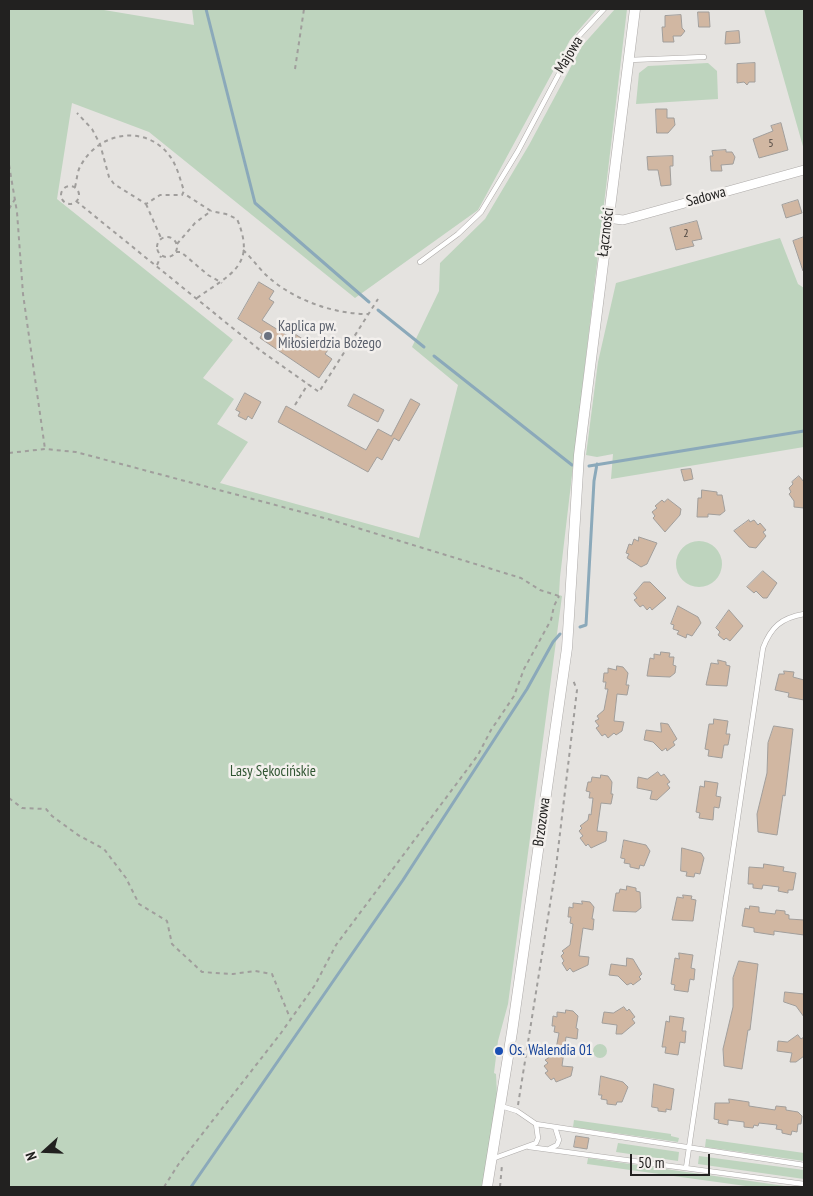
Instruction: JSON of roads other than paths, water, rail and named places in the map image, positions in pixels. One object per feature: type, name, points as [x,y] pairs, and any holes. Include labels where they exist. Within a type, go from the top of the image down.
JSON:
[{"type":"street","name":"Łączności","points":[[579,456],[636,9]]},
{"type":"street","name":"Sadowa","points":[[608,218],[623,220],[804,170]]},
{"type":"street","name":"Brzozowa","points":[[487,1187],[567,648],[579,456]]},
{"type":"lane","name":"Majowa","points":[[420,262],[481,212],[518,151],[540,106],[579,36],[604,9]]},
{"type":"lane","points":[[628,60],[704,57]]},
{"type":"lane","points":[[686,1168],[764,648],[769,631],[782,621],[804,614]]},
{"type":"lane","points":[[500,1106],[517,1111],[536,1124],[556,1128],[804,1165]]},
{"type":"lane","points":[[492,1159],[536,1143],[538,1138],[536,1124]]},
{"type":"lane","points":[[548,1149],[557,1145],[559,1140],[556,1128]]},
{"type":"lane","points":[[529,1147],[804,1184]]},
{"type":"waterway","points":[[206,9],[255,203],[369,302]]},
{"type":"waterway","points":[[378,310],[424,347]]},
{"type":"waterway","points":[[434,356],[572,465]]},
{"type":"waterway","points":[[589,466],[804,431]]},
{"type":"waterway","points":[[580,627],[586,625],[594,481],[597,464]]},
{"type":"waterway","points":[[191,1187],[403,880],[527,689],[553,642],[560,634]]},
{"type":"place","name":"Kaplica pw. Miłosierdzia Bożego","points":[[268,336]]},
{"type":"place","name":"Os. Walendia 01","points":[[499,1051]]},
{"type":"park label","name":"Lasy Sękocińskie","points":[[273,772]]}]
